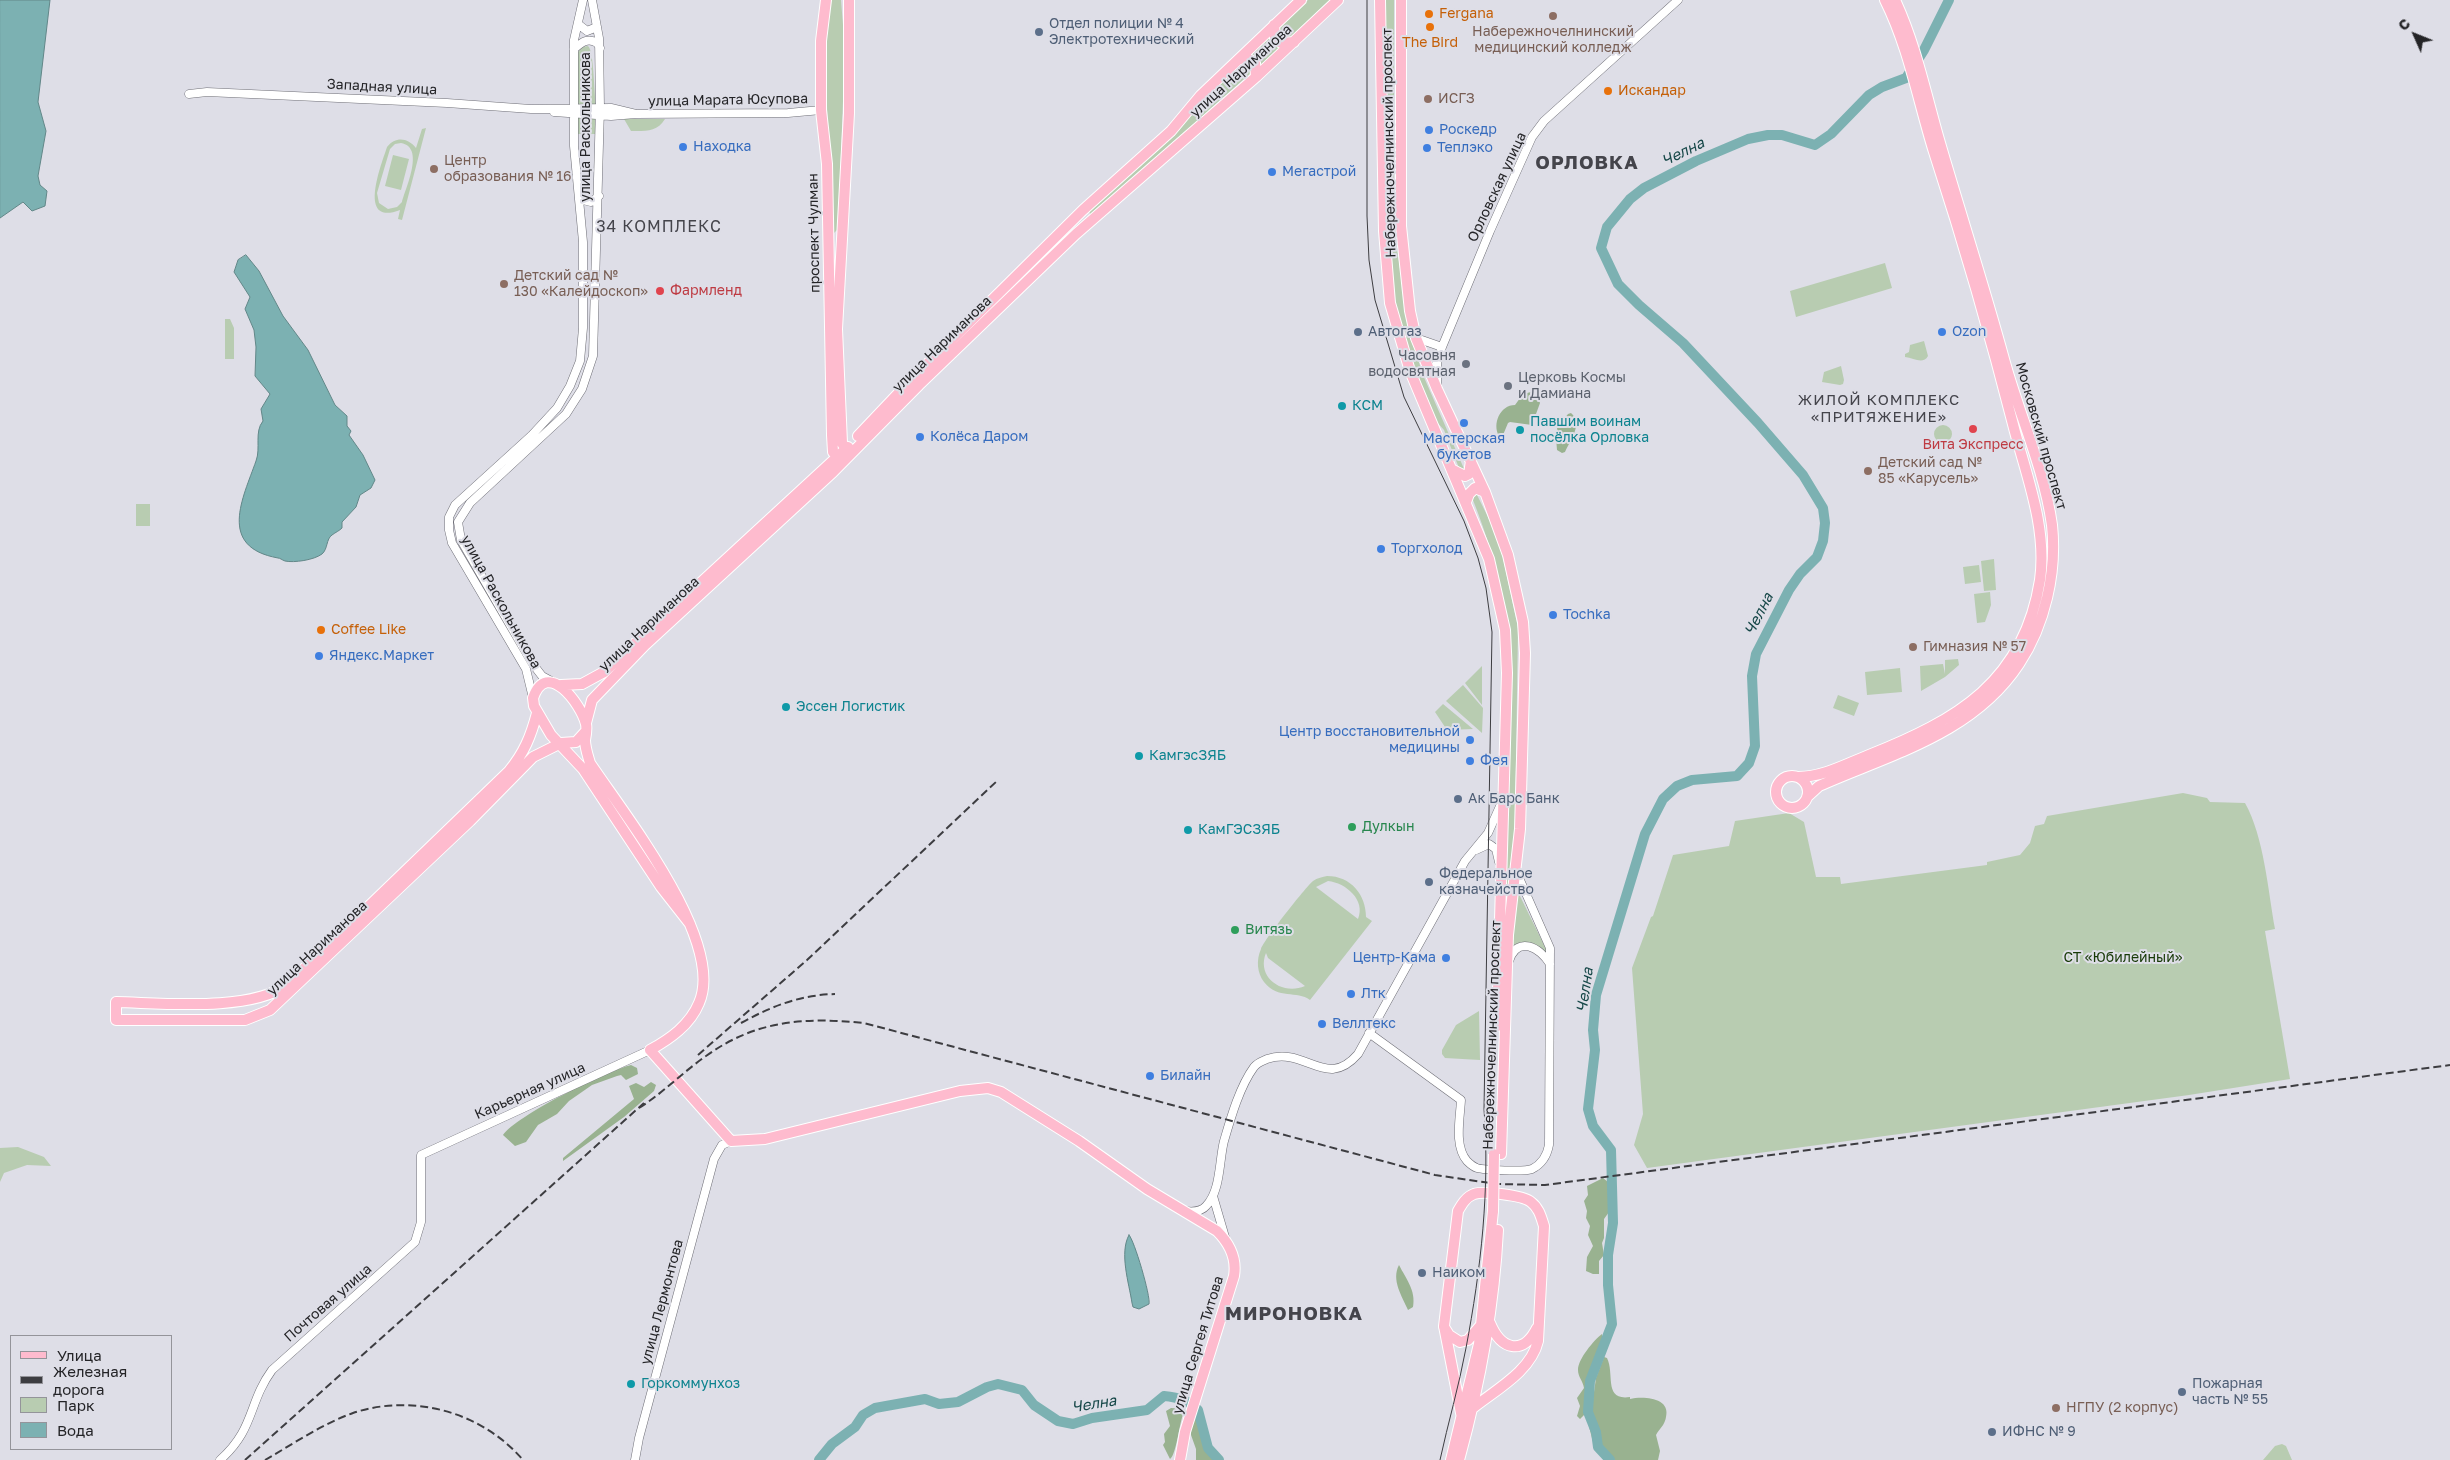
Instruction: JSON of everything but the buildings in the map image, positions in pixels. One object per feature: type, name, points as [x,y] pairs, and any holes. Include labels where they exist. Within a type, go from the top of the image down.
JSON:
[{"type":"main road","name":"проспект Чулман","points":[[826,0],[821,41],[821,110],[827,164],[832,435],[833,452],[839,460]]},
{"type":"main road","name":"проспект Чулман","points":[[847,452],[842,444],[837,329],[849,113],[849,0]]},
{"type":"main road","name":"улица Нариманова","points":[[537,713],[526,747],[508,771],[292,981],[273,994],[252,1001],[222,1003],[116,1002],[116,1020],[245,1020],[270,1010],[449,841],[533,757],[561,743],[576,742],[586,728],[590,705],[600,690],[839,460],[1083,210],[1171,131],[1201,95],[1301,0]]},
{"type":"main road","name":"улица Нариманова","points":[[847,452],[863,432],[916,382],[1086,226],[1256,77],[1338,0]]},
{"type":"main road","name":"Набережночелнинский проспект","points":[[1380,0],[1384,231],[1390,303],[1410,370],[1489,559],[1505,630],[1507,673],[1501,868],[1496,1211],[1486,1324],[1473,1408],[1459,1460]]},
{"type":"main road","name":"Набережночелнинский проспект","points":[[1401,0],[1401,226],[1410,311],[1416,338],[1437,389],[1472,461],[1508,555],[1523,622],[1525,653],[1520,829],[1506,972],[1497,1154]]},
{"type":"main road","name":"Московский проспект","points":[[1884,0],[1903,27]]},
{"type":"main road","name":"Московский проспект","points":[[1895,0],[1978,265],[2010,378],[2040,472],[2052,525],[2050,581],[2044,609],[2030,646],[2004,686],[1986,704],[1946,732],[1819,786],[1802,804],[1793,808],[1784,807],[1778,799],[1776,790],[1779,782],[1790,775],[1798,777],[1816,776],[1908,739],[1966,707],[1997,677],[2020,643],[2029,624],[2040,580],[2042,561],[2035,507],[1924,97]]},
{"type":"main road","points":[[1274,25],[1275,38],[1281,43],[1294,42]]},
{"type":"main road","points":[[1237,60],[1245,57],[1250,58],[1255,63],[1256,77]]},
{"type":"main road","points":[[1383,145],[1385,133],[1393,131],[1397,134],[1401,145]]},
{"type":"main road","points":[[827,230],[834,237],[842,230]]},
{"type":"main road","points":[[841,423],[848,432],[854,434],[863,432]]},
{"type":"main road","name":"улица Нариманова","points":[[557,683],[582,684],[604,672],[839,460]]},
{"type":"main road","points":[[1453,470],[1465,476],[1469,474],[1472,461]]},
{"type":"main road","points":[[1466,502],[1469,494],[1475,488],[1485,492]]},
{"type":"main road","points":[[690,924],[661,887],[583,769],[561,743],[551,735],[537,713],[533,698],[541,686],[557,683],[577,707],[586,728],[586,748],[590,763],[680,900],[690,924],[699,946],[703,989],[700,1003],[684,1026],[674,1036],[650,1050],[731,1141],[765,1139],[960,1091],[988,1088],[1001,1092],[1035,1113],[1148,1189],[1217,1231],[1226,1239]]},
{"type":"main road","points":[[1798,777],[1809,788],[1807,797]]},
{"type":"main road","points":[[220,1021],[230,1017],[232,1013],[222,1003]]},
{"type":"main road","points":[[1462,1418],[1444,1326],[1458,1211],[1468,1197],[1476,1193],[1519,1196],[1531,1201],[1539,1211],[1544,1226],[1539,1325],[1535,1353],[1525,1367],[1473,1408]]},
{"type":"main road","name":"улица Сергея Титова","points":[[1180,1460],[1186,1432],[1234,1276],[1236,1262],[1226,1239]]},
{"type":"main road","points":[[1444,1326],[1449,1335],[1460,1342],[1468,1340],[1486,1324],[1501,1341],[1509,1346],[1520,1346],[1532,1339],[1539,1325]]},
{"type":"main road","name":"Набережночелнинский проспект","points":[[1451,1460],[1486,1324]]},
{"type":"street","name":"улица Раскольникова","points":[[533,698],[531,682],[526,669],[452,543],[449,517],[451,510],[462,498],[532,435],[557,408],[575,375],[580,360],[583,328],[583,242],[574,146],[574,49],[583,0]]},
{"type":"street","name":"улица Раскольникова","points":[[557,683],[542,676],[532,663],[460,540],[458,522],[470,503],[566,414],[582,388],[593,356],[599,196],[600,51],[592,0]]},
{"type":"street","name":"Орловская улица","points":[[1437,389],[1437,364],[1442,348],[1490,231],[1532,137],[1544,121],[1678,0]]},
{"type":"street","points":[[578,24],[587,30],[597,27]]},
{"type":"street","points":[[574,49],[588,40],[597,43],[600,51]]},
{"type":"street","name":"Западная улица","points":[[189,94],[207,92],[344,98],[574,111]]},
{"type":"street","name":"улица Марата Юсупова","points":[[600,112],[636,114],[788,113],[821,110]]},
{"type":"street","points":[[574,111],[600,112]]},
{"type":"street","points":[[580,196],[583,200],[591,202],[599,196]]},
{"type":"street","points":[[1083,210],[1086,226]]},
{"type":"street","points":[[581,220],[589,216],[597,220]]},
{"type":"street","points":[[1416,338],[1442,348]]},
{"type":"street","points":[[1185,1211],[1197,1212],[1205,1208],[1213,1196],[1226,1134],[1242,1092],[1255,1065],[1270,1058],[1291,1056],[1320,1068],[1334,1070],[1349,1065],[1358,1054],[1465,861],[1488,833],[1503,800]]},
{"type":"street","points":[[1472,853],[1482,846],[1489,844],[1496,849],[1501,868]]},
{"type":"street","points":[[1369,1033],[1461,1100],[1459,1139],[1462,1152],[1468,1162],[1476,1168],[1530,1170],[1543,1160],[1549,1145],[1552,967],[1550,948],[1516,871]]},
{"type":"street","points":[[1506,972],[1511,954],[1519,948],[1529,946],[1539,950],[1552,967]]},
{"type":"street","name":"Карьерная улица","points":[[421,1155],[650,1050]]},
{"type":"street","name":"улица Лермонтова","points":[[635,1460],[639,1438],[687,1254],[717,1151],[722,1145],[731,1141]]},
{"type":"street","name":"Почтовая улица","points":[[220,1460],[237,1444],[245,1433],[260,1392],[272,1370],[415,1242],[421,1222],[421,1155]]},
{"type":"street","points":[[1213,1196],[1226,1239]]},
{"type":"green space","points":[[830,0],[841,0],[845,50],[838,229],[834,233],[832,230],[831,156],[828,140],[825,37]]},
{"type":"green space","points":[[1308,0],[1330,0],[1288,40],[1280,38],[1278,31],[1280,27]]},
{"type":"green space","points":[[1386,0],[1394,0],[1394,105],[1392,129],[1386,129]]},
{"type":"green space","points":[[1270,32],[1285,46],[1260,69],[1248,54]]},
{"type":"green space","points":[[588,46],[593,64],[596,105],[578,104],[578,52],[582,47]]},
{"type":"green space","points":[[1249,61],[1252,72],[1210,109],[1187,133],[1091,216],[1089,210],[1240,63]]},
{"type":"green space","points":[[577,118],[595,118],[595,134],[577,134]]},
{"type":"green space","points":[[624,119],[665,119],[655,129],[631,131]]},
{"type":"green space","points":[[426,128],[402,220],[398,219],[400,210],[387,213],[379,210],[375,202],[377,178],[387,147],[394,141],[406,140],[416,148],[422,129]],"holes":[[[401,143],[408,146],[412,152],[413,159],[407,187],[402,202],[397,207],[388,209],[379,203],[377,193],[390,149],[395,144]]]},
{"type":"green space","points":[[1388,135],[1392,137],[1397,248],[1409,331],[1423,375],[1465,471],[1461,473],[1444,430],[1435,420],[1421,390],[1396,306],[1388,252]]},
{"type":"green space","points":[[393,155],[409,159],[401,190],[385,186]]},
{"type":"green space","points":[[1885,263],[1892,288],[1796,317],[1790,291]]},
{"type":"green space","points":[[225,319],[230,319],[234,328],[234,359],[225,359]]},
{"type":"green space","points":[[1924,341],[1928,356],[1926,359],[1921,361],[1905,357],[1905,354],[1909,352],[1910,345]]},
{"type":"green space","points":[[1841,366],[1843,384],[1822,382],[1824,372]]},
{"type":"green space","points":[[1531,392],[1537,395],[1540,403],[1532,425],[1510,422],[1503,435],[1499,436],[1496,426],[1499,416],[1505,408],[1515,405],[1523,394]]},
{"type":"green space","points":[[1571,413],[1576,422],[1575,432],[1565,452],[1562,453],[1557,450],[1557,428],[1568,414]]},
{"type":"green space","points":[[1943,425],[1949,428],[1952,434],[1949,440],[1943,443],[1937,440],[1934,434],[1937,428]]},
{"type":"green space","points":[[1476,493],[1494,529],[1503,558],[1518,628],[1515,828],[1504,930],[1507,623],[1493,558],[1471,495]]},
{"type":"green space","points":[[136,504],[150,504],[150,526],[136,526]]},
{"type":"green space","points":[[1994,559],[1996,590],[1984,591],[1981,561]]},
{"type":"green space","points":[[1979,565],[1981,582],[1965,584],[1963,567]]},
{"type":"green space","points":[[1990,592],[1991,605],[1985,622],[1977,623],[1974,594]]},
{"type":"green space","points":[[1958,659],[1959,665],[1945,677],[1921,691],[1920,666],[1943,664],[1945,674],[1945,660]]},
{"type":"green space","points":[[1482,666],[1482,705],[1465,683]]},
{"type":"green space","points":[[1900,668],[1902,692],[1867,695],[1865,672]]},
{"type":"green space","points":[[1463,685],[1483,708],[1482,733],[1446,701]]},
{"type":"green space","points":[[1838,695],[1859,703],[1854,716],[1833,708]]},
{"type":"green space","points":[[1443,704],[1473,729],[1447,730],[1435,712]]},
{"type":"green space","name":"СТ «Юбилейный»","points":[[2183,793],[2207,798],[2210,802],[2245,803],[2257,832],[2275,929],[2265,931],[2290,1079],[2189,1095],[1647,1168],[1634,1145],[1643,1114],[1632,968],[1653,916],[1673,855],[1729,846],[1735,821],[1789,813],[1804,822],[1816,877],[1840,877],[1841,884],[1987,865],[1987,862],[2020,855],[2030,843],[2035,826],[2044,824],[2047,816]]},
{"type":"green space","points":[[1327,876],[1343,879],[1355,888],[1363,901],[1366,917],[1372,921],[1310,1000],[1305,997],[1275,991],[1269,988],[1260,975],[1259,953],[1277,925],[1309,886],[1318,878]],"holes":[[[1328,881],[1335,882],[1348,889],[1357,899],[1360,912],[1358,919],[1316,887]],[[1266,953],[1268,958],[1305,986],[1288,988],[1273,982],[1265,970]]]},
{"type":"green space","points":[[1518,892],[1547,953],[1532,944],[1509,952]]},
{"type":"green space","points":[[1479,1011],[1480,1060],[1445,1058],[1442,1050],[1456,1025]]},
{"type":"green space","points":[[631,1065],[637,1068],[638,1074],[626,1080],[621,1075],[592,1085],[569,1101],[557,1114],[538,1125],[526,1142],[515,1146],[503,1135],[525,1117],[563,1095],[602,1076]]},
{"type":"green space","points":[[651,1082],[656,1085],[654,1091],[624,1117],[563,1161],[563,1158],[634,1099],[629,1086],[636,1083],[644,1087]]},
{"type":"green space","points":[[18,1147],[44,1157],[51,1166],[27,1165],[4,1173],[0,1182],[0,1148]]},
{"type":"green space","points":[[1603,1178],[1608,1182],[1609,1212],[1604,1219],[1604,1238],[1602,1243],[1604,1255],[1599,1261],[1599,1274],[1593,1274],[1586,1271],[1587,1257],[1593,1246],[1588,1235],[1590,1226],[1586,1218],[1587,1211],[1584,1201],[1588,1195],[1587,1186]]},
{"type":"green space","points":[[1399,1265],[1410,1285],[1413,1295],[1413,1307],[1408,1310],[1400,1294],[1397,1282],[1396,1276]]},
{"type":"green space","points":[[1602,1334],[1602,1341],[1594,1360],[1588,1388],[1592,1393],[1591,1398],[1586,1400],[1585,1414],[1580,1419],[1577,1416],[1580,1406],[1577,1398],[1584,1388],[1578,1372],[1579,1366],[1587,1350]]},
{"type":"green space","points":[[1604,1357],[1607,1358],[1609,1364],[1611,1385],[1616,1395],[1630,1397],[1630,1399],[1654,1399],[1664,1405],[1666,1410],[1665,1420],[1656,1435],[1660,1451],[1658,1460],[1615,1460],[1593,1442],[1587,1419],[1592,1406],[1596,1378]]},
{"type":"green space","points":[[1171,1408],[1185,1409],[1174,1451],[1170,1459],[1163,1445],[1165,1442],[1164,1434],[1170,1426],[1166,1411]]},
{"type":"green space","points":[[1196,1416],[1204,1449],[1216,1460],[1196,1460],[1196,1449],[1191,1435],[1191,1418]]},
{"type":"green space","points":[[2282,1444],[2286,1446],[2292,1460],[2263,1460],[2275,1446]]},
{"type":"water","points":[[0,0],[50,0],[38,102],[46,131],[38,176],[40,185],[47,191],[45,206],[32,211],[23,202],[0,218]]},
{"type":"water","points":[[246,255],[259,271],[283,316],[308,350],[335,405],[347,416],[347,426],[351,431],[349,435],[363,455],[375,480],[371,488],[360,495],[356,507],[342,522],[342,528],[330,537],[322,554],[314,558],[293,562],[259,552],[247,543],[241,532],[239,519],[245,490],[258,451],[258,435],[263,421],[261,409],[270,394],[255,376],[256,347],[254,330],[245,309],[250,297],[234,272],[238,260]]},
{"type":"water","points":[[1129,1235],[1138,1257],[1149,1299],[1149,1304],[1139,1309],[1133,1307],[1126,1268],[1125,1250]]},
{"type":"waterway","name":"Челна","points":[[1610,1460],[1598,1447],[1596,1432],[1588,1412],[1590,1381],[1612,1324],[1608,1285],[1608,1255],[1613,1223],[1611,1150],[1593,1126],[1588,1109],[1595,1050],[1593,1030],[1596,995],[1645,834],[1663,799],[1677,786],[1692,780],[1737,776],[1749,763],[1755,746],[1752,676],[1756,654],[1789,590],[1800,574],[1817,557],[1823,541],[1825,523],[1823,508],[1803,475],[1758,423],[1683,343],[1618,284],[1601,248],[1607,227],[1630,199],[1644,188],[1696,161],[1748,139],[1768,135],[1782,135],[1815,145],[1831,134],[1869,95],[1882,87],[1906,78],[1924,50],[1949,0]]},
{"type":"waterway","name":"Челна","points":[[819,1460],[832,1444],[855,1427],[863,1415],[875,1408],[925,1399],[939,1404],[958,1402],[987,1387],[998,1384],[1022,1390],[1034,1405],[1058,1421],[1073,1424],[1092,1418],[1147,1410],[1164,1396],[1182,1400],[1198,1410],[1208,1448],[1219,1460]]},
{"type":"tram line","points":[[1367,0],[1367,216],[1369,260],[1375,300],[1404,397],[1464,521],[1478,558],[1486,588],[1492,632],[1484,1109],[1486,1139],[1485,1199],[1480,1259],[1466,1348],[1440,1460]]},
{"type":"railway","points":[[698,1055],[807,960],[997,781]]},
{"type":"railway","points":[[741,1023],[786,1002],[835,994]]},
{"type":"railway","points":[[639,1108],[706,1056],[743,1035],[762,1028],[801,1021],[842,1021],[864,1023],[1435,1175],[1497,1184],[1545,1185],[2450,1065]]},
{"type":"railway","points":[[245,1460],[644,1103]]},
{"type":"railway","points":[[265,1460],[319,1428],[353,1413],[376,1407],[399,1405],[422,1406],[445,1411],[467,1419],[488,1430],[506,1443],[523,1460]]},
{"type":"place","name":"Fergana","points":[[1429,14]]},
{"type":"place","name":"Набережночелнинский медицинский колледж","points":[[1553,16]]},
{"type":"place","name":"The Bird","points":[[1430,27]]},
{"type":"place","name":"Отдел полиции № 4 Электротехнический","points":[[1039,32]]},
{"type":"place","name":"Искандар","points":[[1608,91]]},
{"type":"place","name":"ИСГЗ","points":[[1428,99]]},
{"type":"place","name":"Роскедр","points":[[1429,130]]},
{"type":"place","name":"Находка","points":[[683,147]]},
{"type":"place","name":"Теплэко","points":[[1427,148]]},
{"type":"place","name":"Центр образования № 16","points":[[434,169]]},
{"type":"place","name":"Мегастрой","points":[[1272,172]]},
{"type":"place","name":"Детский сад № 130 «Калейдоскоп»","points":[[504,284]]},
{"type":"place","name":"Фармленд","points":[[660,291]]},
{"type":"place","name":"Автогаз","points":[[1358,332]]},
{"type":"place","name":"Ozon","points":[[1942,332]]},
{"type":"place","name":"Часовня водосвятная","points":[[1466,364]]},
{"type":"place","name":"Церковь Космы и Дамиана","points":[[1508,386]]},
{"type":"place","name":"КСМ","points":[[1342,406]]},
{"type":"place","name":"Мастерская букетов","points":[[1464,423]]},
{"type":"place","name":"Вита Экспресс","points":[[1973,429]]},
{"type":"place","name":"Павшим воинам посёлка Орловка","points":[[1520,430]]},
{"type":"place","name":"Колёса Даром","points":[[920,437]]},
{"type":"place","name":"Детский сад № 85 «Карусель»","points":[[1868,471]]},
{"type":"place","name":"Торгхолод","points":[[1381,549]]},
{"type":"place","name":"Tochka","points":[[1553,615]]},
{"type":"place","name":"Coffee Like","points":[[321,630]]},
{"type":"place","name":"Гимназия № 57","points":[[1913,647]]},
{"type":"place","name":"Яндекс.Маркет","points":[[319,656]]},
{"type":"place","name":"Эссен Логистик","points":[[786,707]]},
{"type":"place","name":"Центр восстановительной медицины","points":[[1470,740]]},
{"type":"place","name":"КамгэсЗЯБ","points":[[1139,756]]},
{"type":"place","name":"Фея","points":[[1470,761]]},
{"type":"place","name":"Ак Барс Банк","points":[[1458,799]]},
{"type":"place","name":"Дулкын","points":[[1352,827]]},
{"type":"place","name":"КамГЭСЗЯБ","points":[[1188,830]]},
{"type":"place","name":"Федеральное казначейство","points":[[1429,882]]},
{"type":"place","name":"Витязь","points":[[1235,930]]},
{"type":"place","name":"Центр-Кама","points":[[1446,958]]},
{"type":"place","name":"Лтк","points":[[1351,994]]},
{"type":"place","name":"Веллтекс","points":[[1322,1024]]},
{"type":"place","name":"Билайн","points":[[1150,1076]]},
{"type":"place","name":"Наиком","points":[[1422,1273]]},
{"type":"place","name":"Горкоммунхоз","points":[[631,1384]]},
{"type":"place","name":"Пожарная часть № 55","points":[[2182,1392]]},
{"type":"place","name":"НГПУ (2 корпус)","points":[[2056,1408]]},
{"type":"place","name":"ИФНС № 9","points":[[1992,1432]]},
{"type":"district","name":"ОРЛОВКА","points":[[1587,163]]},
{"type":"district","name":"34 КОМПЛЕКС","points":[[659,227]]},
{"type":"district","name":"ЖИЛОЙ КОМПЛЕКС «ПРИТЯЖЕНИЕ»","points":[[1879,408]]},
{"type":"district","name":"МИРОНОВКА","points":[[1294,1314]]}]
